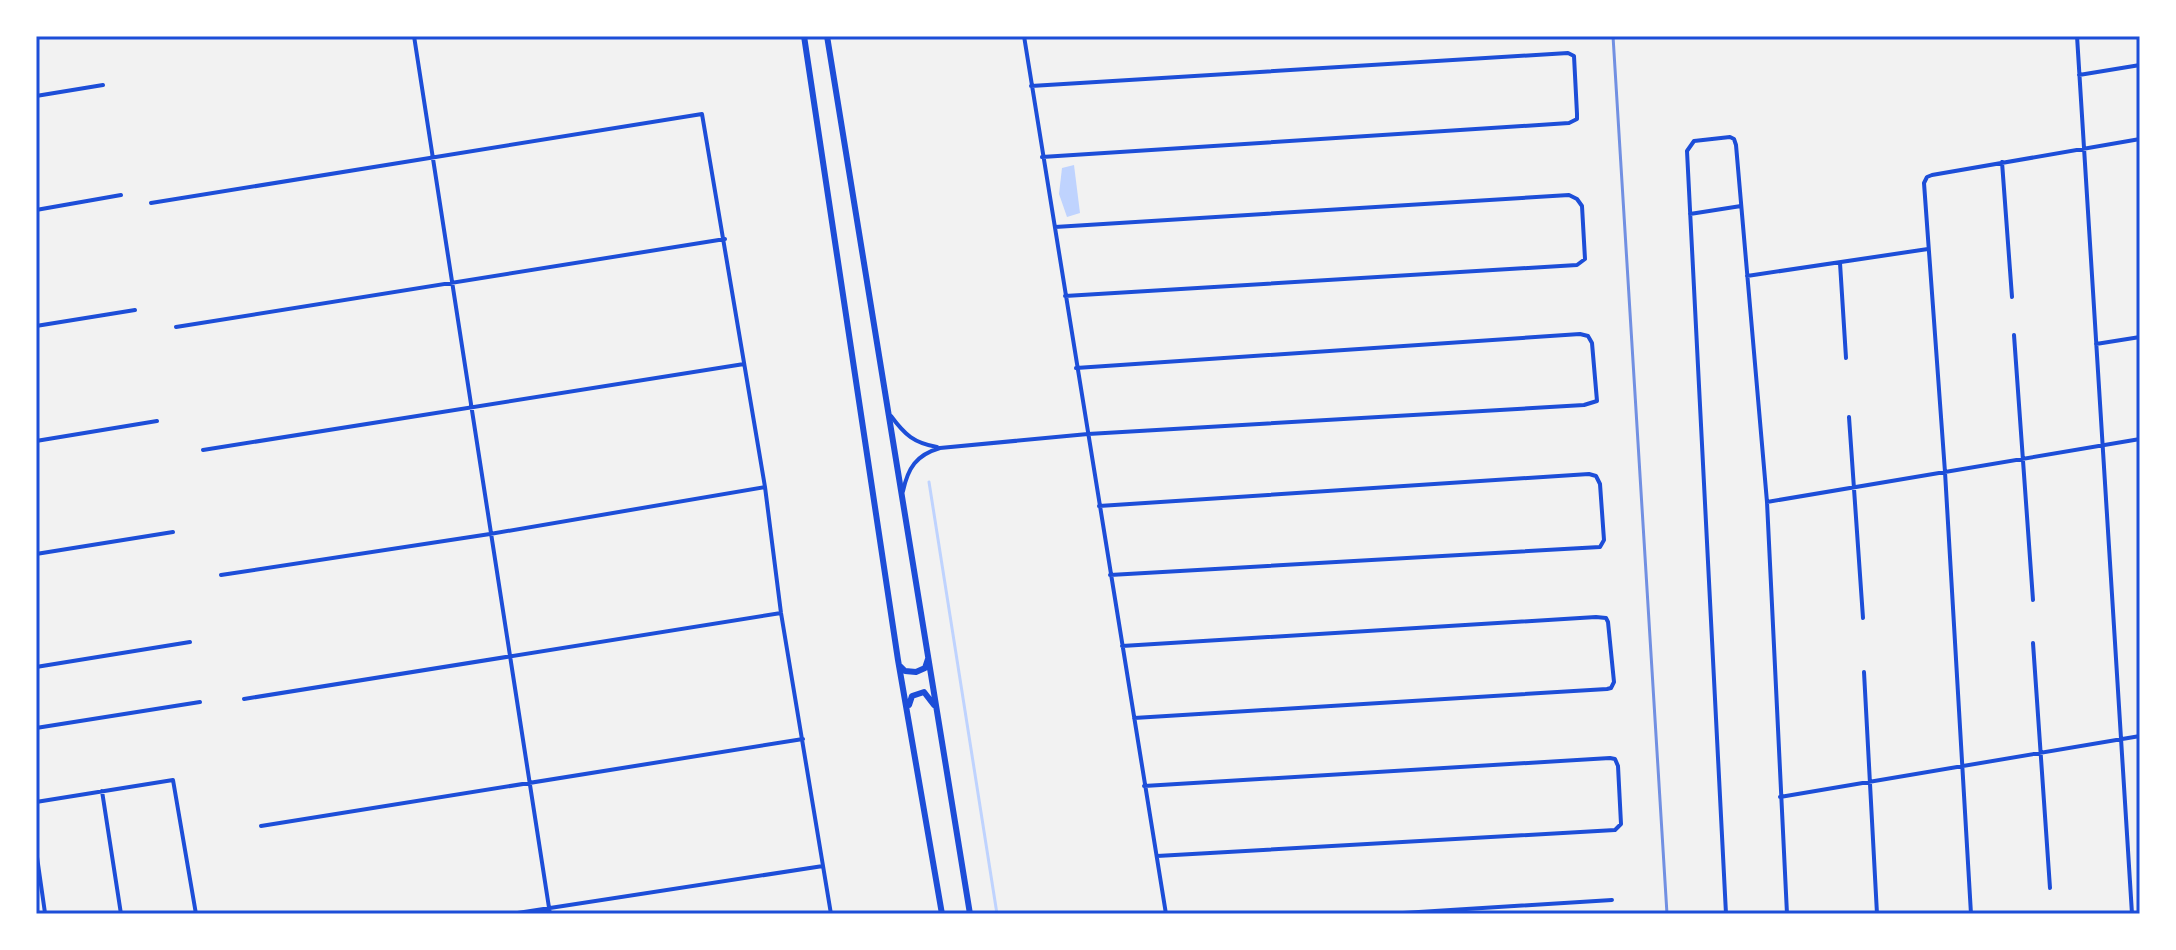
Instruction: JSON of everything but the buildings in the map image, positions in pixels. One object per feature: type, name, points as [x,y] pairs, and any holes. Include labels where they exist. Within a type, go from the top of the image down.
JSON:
[{"type":"main road","points":[[804,36],[898,660],[942,914]]},
{"type":"main road","points":[[827,36],[970,914]]},
{"type":"main road","points":[[898,660],[905,671],[916,672],[925,668],[929,656]]},
{"type":"main road","points":[[907,717],[909,700],[915,693],[928,694],[938,712]]},
{"type":"street","points":[[414,36],[550,912]]},
{"type":"street","points":[[1024,36],[1166,914]]},
{"type":"street","points":[[2077,36],[2132,914]]},
{"type":"street","points":[[1031,86],[1568,53],[1574,56],[1577,119],[1569,123],[1042,157]]},
{"type":"street","points":[[2079,75],[2140,65]]},
{"type":"street","points":[[36,96],[103,85]]},
{"type":"street","points":[[151,203],[702,114],[765,487],[781,613],[831,914]]},
{"type":"street","points":[[1726,914],[1687,151],[1694,141],[1730,137],[1734,139],[1741,206],[1767,502],[1787,914]]},
{"type":"street","points":[[1971,914],[1945,472],[1924,183],[1927,177],[2140,139]]},
{"type":"street","points":[[2002,162],[2012,297]]},
{"type":"street","points":[[36,210],[121,195]]},
{"type":"street","points":[[1055,227],[1569,195],[1582,206],[1585,259],[1577,265],[1065,296]]},
{"type":"street","points":[[1690,214],[1741,206]]},
{"type":"street","points":[[176,327],[725,239]]},
{"type":"street","points":[[1747,276],[1928,249]]},
{"type":"street","points":[[1840,263],[1846,358]]},
{"type":"street","points":[[36,326],[135,310]]},
{"type":"street","points":[[902,494],[906,475],[914,461],[925,452],[940,448],[1088,434],[1584,405],[1595,403],[1597,396],[1592,343],[1588,336],[1580,334],[1076,368]]},
{"type":"street","points":[[2014,335],[2033,600]]},
{"type":"street","points":[[2096,344],[2140,337]]},
{"type":"street","points":[[203,450],[744,364]]},
{"type":"street","points":[[888,411],[906,436],[940,448]]},
{"type":"street","points":[[1849,417],[1863,618]]},
{"type":"street","points":[[36,441],[157,421]]},
{"type":"street","points":[[1767,502],[2140,439]]},
{"type":"street","points":[[1099,506],[1589,474],[1596,476],[1600,484],[1604,540],[1600,547],[1110,575]]},
{"type":"street","points":[[221,575],[490,534],[765,487]]},
{"type":"street","points":[[36,554],[173,532]]},
{"type":"street","points":[[244,699],[781,613]]},
{"type":"street","points":[[1122,646],[1596,617],[1606,618],[1608,622],[1614,682],[1607,689],[1134,718]]},
{"type":"street","points":[[36,667],[190,642]]},
{"type":"street","points":[[2033,643],[2050,888]]},
{"type":"street","points":[[1864,672],[1877,914]]},
{"type":"street","points":[[36,728],[200,702]]},
{"type":"street","points":[[1780,797],[2140,736]]},
{"type":"street","points":[[261,826],[803,739]]},
{"type":"street","points":[[1144,786],[1610,758],[1615,759],[1618,766],[1621,824],[1611,831],[1157,856]]},
{"type":"street","points":[[36,802],[173,780],[196,914]]},
{"type":"street","points":[[102,791],[121,914]]},
{"type":"street","points":[[36,850],[45,913],[40,914]]},
{"type":"street","points":[[511,914],[550,912],[823,866]]},
{"type":"street","points":[[1387,914],[1612,900]]},
{"type":"water","points":[[1074,165],[1080,213],[1067,217],[1059,194],[1062,168]]},
{"type":"waterway","points":[[929,482],[997,914]]},
{"type":"railway","points":[[1613,36],[1667,914]]}]
